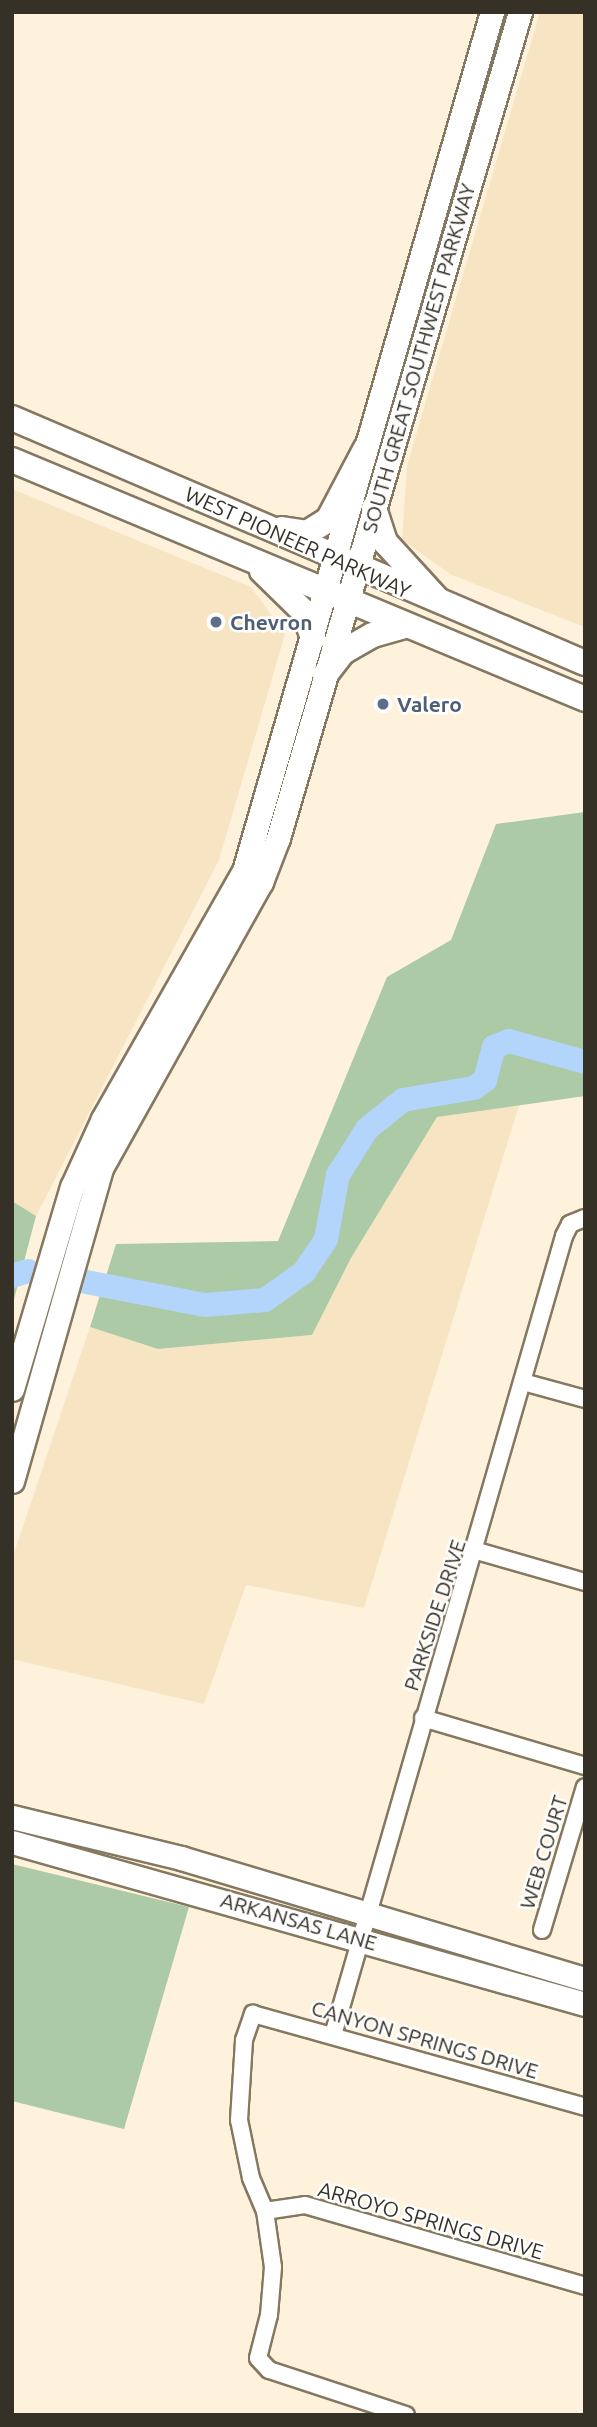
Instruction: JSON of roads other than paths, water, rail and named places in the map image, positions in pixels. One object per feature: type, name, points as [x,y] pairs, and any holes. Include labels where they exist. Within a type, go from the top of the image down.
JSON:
[{"type":"main road","name":"SOUTH GREAT SOUTHWEST PARKWAY","points":[[12,1481],[101,1168],[261,882],[325,675],[336,596],[346,563],[366,449],[492,12]]},
{"type":"main road","name":"SOUTH GREAT SOUTHWEST PARKWAY","points":[[346,563],[374,508],[520,12]]},
{"type":"main road","name":"WEST PIONEER PARKWAY","points":[[12,418],[445,607],[585,663]]},
{"type":"main road","points":[[262,527],[307,533],[328,520],[366,449]]},
{"type":"main road","name":"WEST PIONEER PARKWAY","points":[[12,460],[585,699]]},
{"type":"main road","points":[[374,508],[385,542],[445,607]]},
{"type":"main road","points":[[242,556],[304,611],[313,638]]},
{"type":"main road","name":"SOUTH GREAT SOUTHWEST PARKWAY","points":[[12,1389],[72,1187],[103,1119],[244,871],[313,638],[336,596]]},
{"type":"main road","points":[[325,675],[343,652],[373,635],[405,626]]},
{"type":"main road","name":"ARKANSAS LANE","points":[[12,1817],[181,1858],[585,1979]]},
{"type":"main road","name":"ARKANSAS LANE","points":[[12,1842],[585,2004]]},
{"type":"street","name":"PARKSIDE DRIVE","points":[[334,2035],[423,1718],[477,1551],[564,1236],[570,1224],[585,1218]]},
{"type":"street","points":[[523,1382],[585,1399]]},
{"type":"street","points":[[477,1551],[585,1582]]},
{"type":"street","points":[[423,1718],[585,1766]]},
{"type":"street","name":"WEB COURT","points":[[542,1930],[585,1787]]},
{"type":"street","name":"CANYON SPRINGS DRIVE","points":[[265,2211],[251,2178],[239,2120],[244,2040],[253,2014],[585,2106]]},
{"type":"street","name":"ARROYO SPRINGS DRIVE","points":[[265,2211],[305,2205],[585,2286]]},
{"type":"street","points":[[265,2211],[273,2267],[270,2315],[258,2358],[269,2371],[406,2415]]},
{"type":"waterway","points":[[76,1280],[205,1305],[265,1300],[304,1272],[326,1239],[338,1175],[367,1129],[403,1100],[474,1088],[485,1080],[494,1047],[509,1041],[585,1062]]},
{"type":"waterway","points":[[12,1276],[28,1271]]},
{"type":"place","name":"Chevron","points":[[216,622]]},
{"type":"place","name":"Valero","points":[[383,704]]}]
